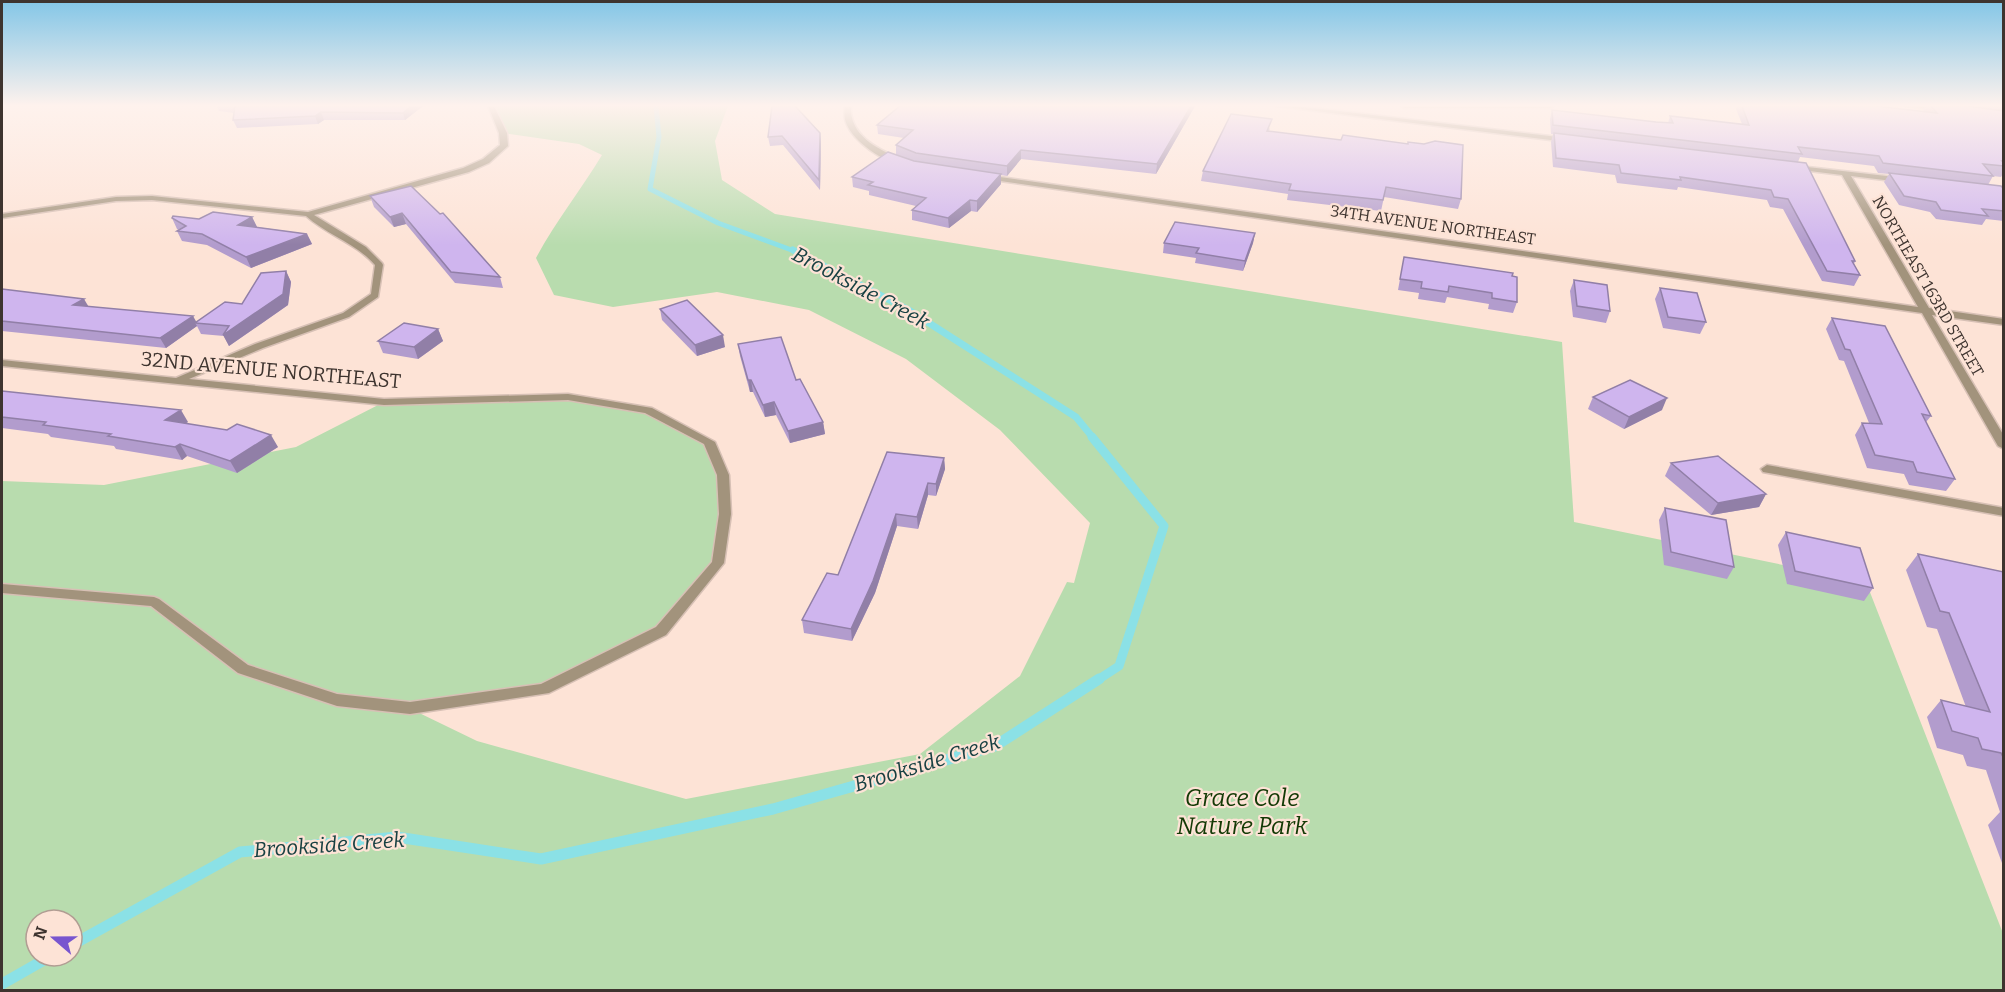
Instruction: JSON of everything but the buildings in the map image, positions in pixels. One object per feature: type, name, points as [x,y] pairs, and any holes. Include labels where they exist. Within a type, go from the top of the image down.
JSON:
[{"type":"street","points":[[2,216],[116,199],[152,198],[308,214],[466,170],[496,152]]},
{"type":"street","points":[[879,152],[903,162]]},
{"type":"street","points":[[1785,166],[1913,181]]},
{"type":"street","name":"NORTHEAST 163RD STREET","points":[[1845,173],[2004,446]]},
{"type":"street","name":"34TH AVENUE NORTHEAST","points":[[974,175],[2004,322]]},
{"type":"street","points":[[178,380],[260,346],[346,315],[375,295],[379,265],[369,251],[323,228],[308,214]]},
{"type":"street","name":"32ND AVENUE NORTHEAST","points":[[2,363],[384,402],[568,397],[648,410],[709,442],[723,475],[724,514],[718,563],[661,631],[544,690],[410,708],[337,700],[243,669],[154,602],[2,589]]},
{"type":"street","points":[[1767,469],[2004,512]]},
{"type":"green space","name":"Grace Cole Nature Park","points":[[596,152],[717,152],[722,180],[775,214],[1562,342],[1574,522],[1866,582],[2004,936],[2003,990],[2,990],[2,481],[104,485],[296,447],[384,402],[568,397],[648,410],[709,442],[723,475],[718,563],[661,631],[544,689],[411,709],[477,741],[686,799],[920,754],[1020,676],[1067,582],[1074,583],[1090,523],[1000,430],[906,359],[809,310],[717,292],[613,307],[554,295],[536,258],[602,155]]},
{"type":"waterway","name":"Brookside Creek","points":[[656,152],[650,189],[718,223],[797,252]]},
{"type":"waterway","name":"Brookside Creek","points":[[797,252],[907,309],[1076,417],[1094,439]]},
{"type":"waterway","name":"Brookside Creek","points":[[1092,437],[1164,526],[1119,666],[1096,681]]},
{"type":"waterway","name":"Brookside Creek","points":[[84,938],[240,852],[397,837],[541,859],[773,809],[995,746],[1099,679]]},
{"type":"waterway","name":"Brookside Creek","points":[[2,984],[30,968]]}]
